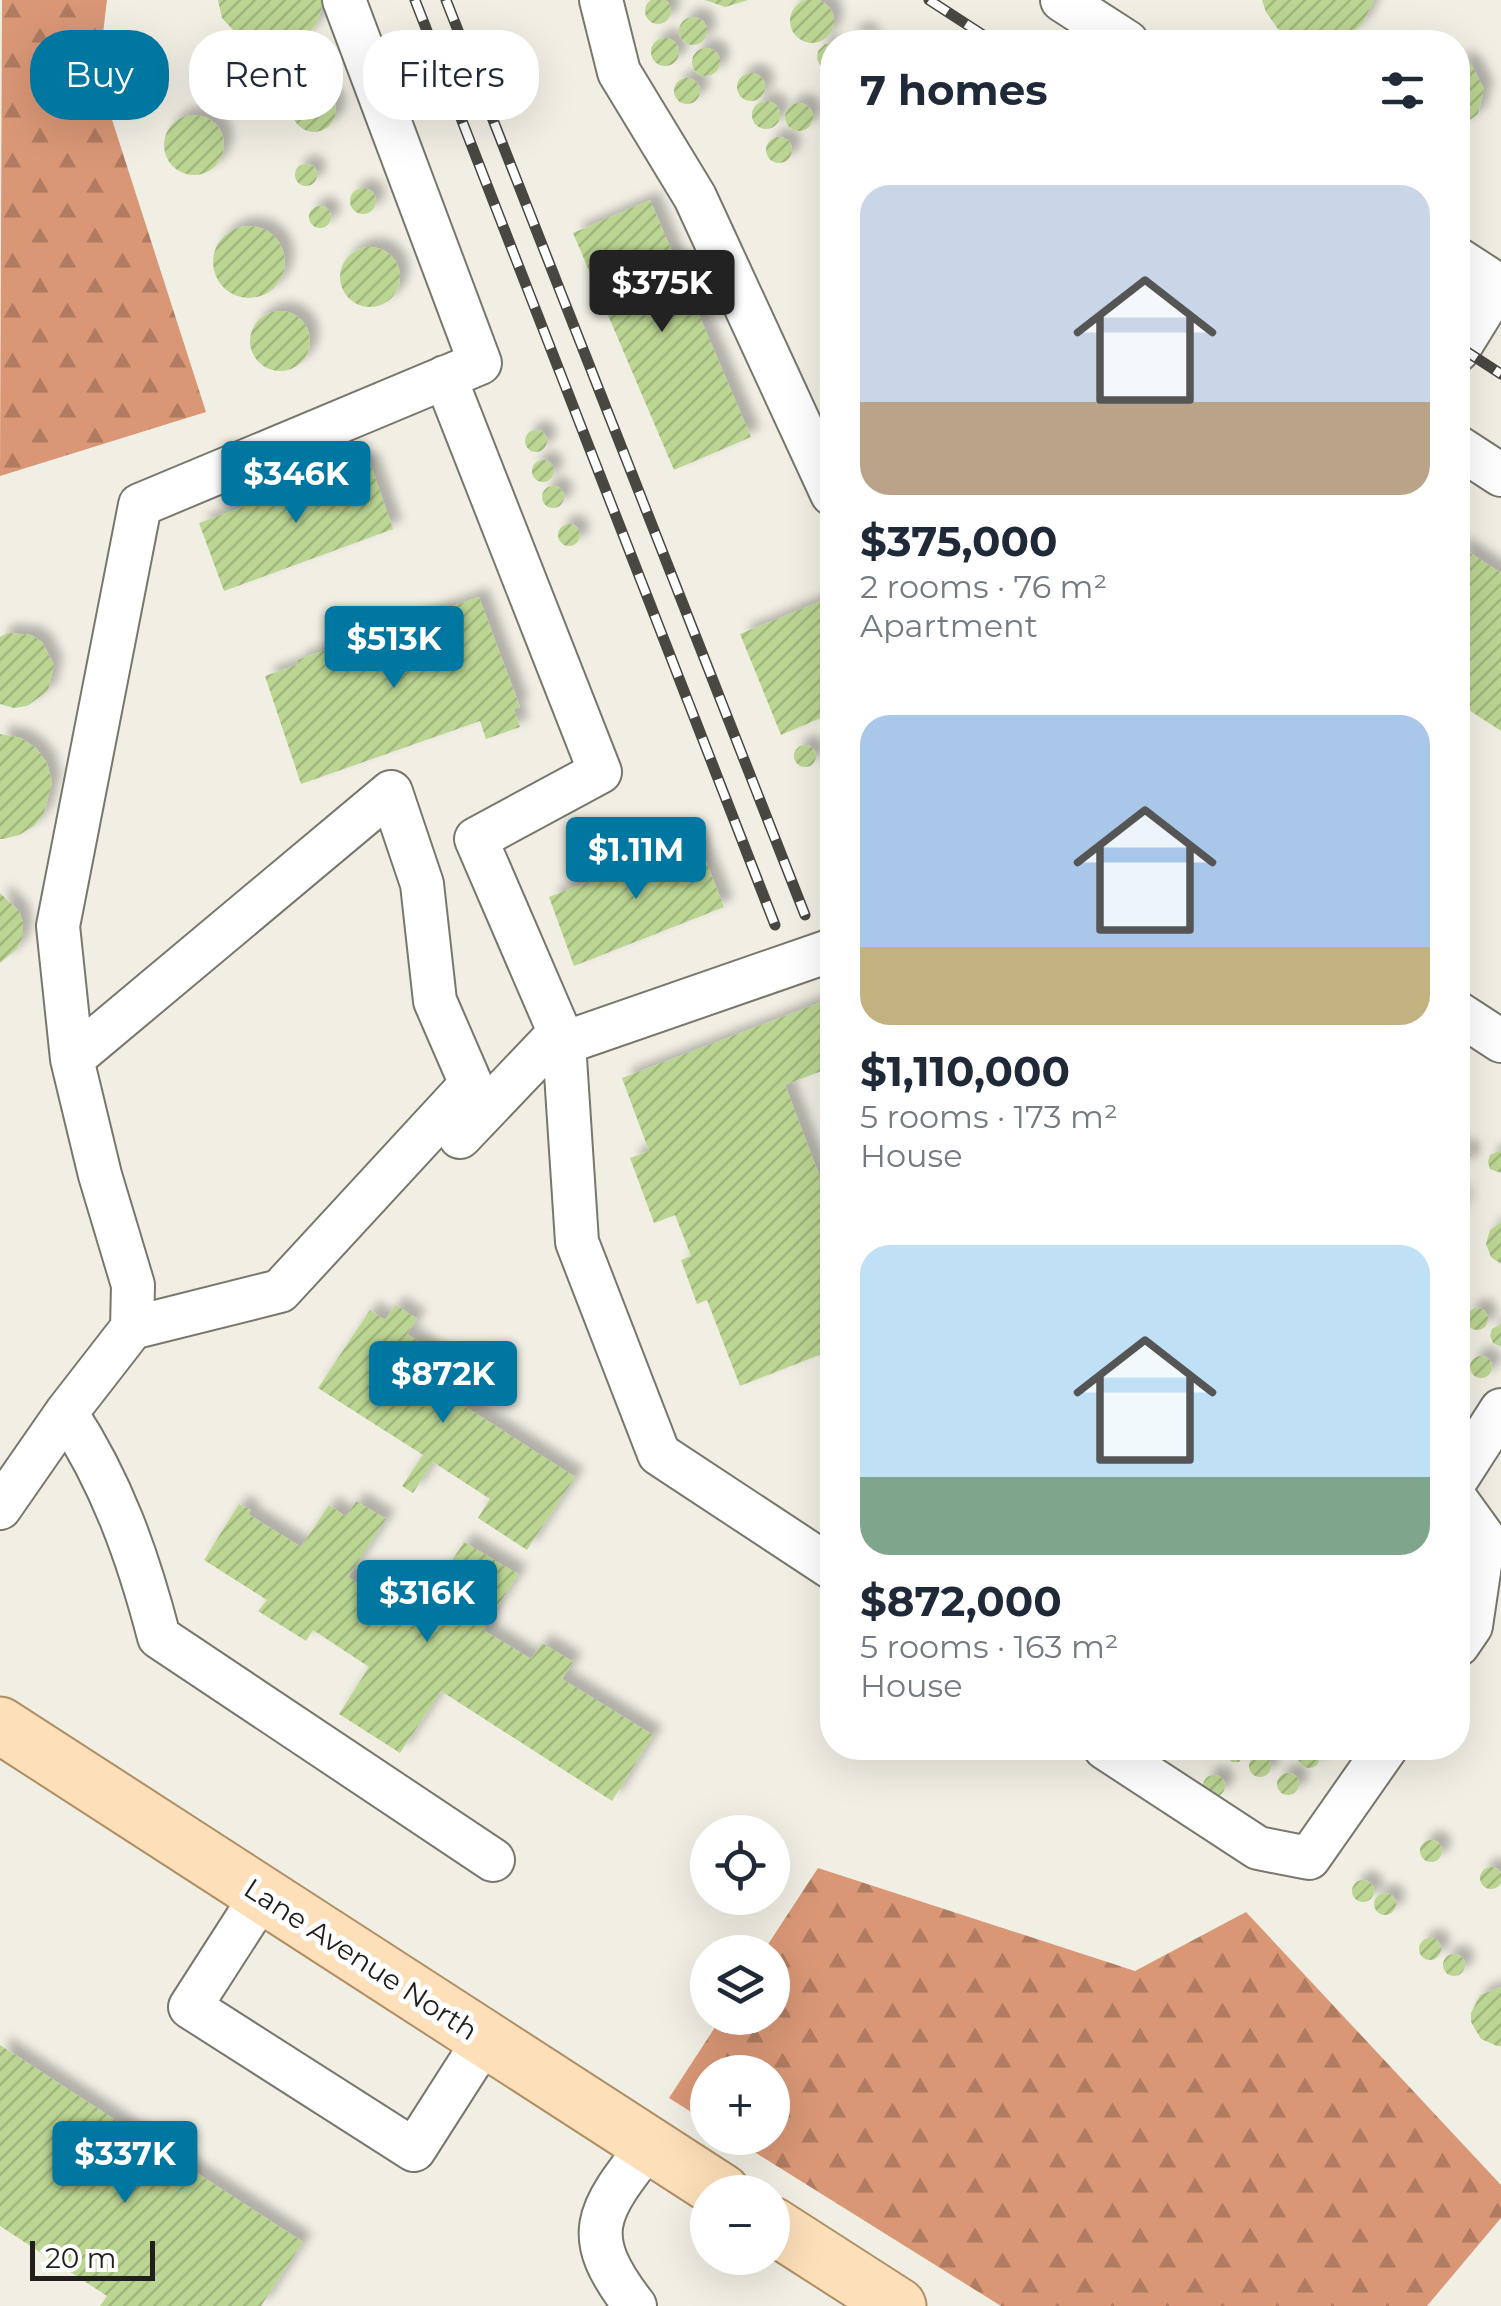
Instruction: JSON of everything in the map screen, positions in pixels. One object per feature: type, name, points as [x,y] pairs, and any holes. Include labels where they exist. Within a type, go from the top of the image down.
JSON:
[{"type":"main road","name":"Lane Avenue North","points":[[0,1725],[696,2175]]},
{"type":"main road","points":[[790,2238],[879,2301]]},
{"type":"lane","points":[[0,1508],[132,1328],[133,1285],[100,1175],[72,1059],[58,926],[140,505],[480,363],[344,0]]},
{"type":"lane","points":[[602,0],[619,72],[695,197],[820,461]]},
{"type":"lane","points":[[1062,0],[1108,30]]},
{"type":"lane","points":[[1470,266],[1500,282],[1470,331]]},
{"type":"lane","points":[[445,377],[600,772],[476,839],[562,1038],[577,1242],[659,1454],[820,1560]]},
{"type":"lane","points":[[1470,455],[1501,476]]},
{"type":"lane","points":[[72,1059],[391,792],[422,884],[434,1001],[471,1084],[280,1292]]},
{"type":"lane","points":[[132,1328],[280,1292],[316,1294],[562,1038],[820,954]]},
{"type":"lane","points":[[1470,1021],[1501,1041]]},
{"type":"lane","points":[[1470,1458],[1501,1410]]},
{"type":"lane","points":[[66,1413],[97,1461],[143,1576],[159,1637],[493,1860]]},
{"type":"lane","points":[[1470,1519],[1484,1538],[1470,1627]]},
{"type":"lane","points":[[1123,1760],[1258,1848],[1309,1858],[1378,1760]]},
{"type":"lane","points":[[262,1895],[190,2007],[414,2150],[485,2039]]},
{"type":"lane","points":[[635,2306],[604,2262],[599,2236],[618,2185],[649,2145]]},
{"type":"green space","points":[[2,0],[107,0],[103,30],[30,30],[30,120],[112,120],[206,412],[0,476]]},
{"type":"green space","points":[[818,1868],[1135,1971],[1246,1912],[1501,2185],[1501,2218],[1427,2306],[1001,2306],[759,2155],[790,2155],[790,2055],[697,2055],[710,2035],[790,2035],[790,1935],[774,1935]]},
{"type":"green space","points":[[690,2066],[690,2111],[669,2098]]},
{"type":"building","points":[[653,-1],[663,-1],[670,6],[670,16],[663,23],[653,23],[646,16],[646,6]]},
{"type":"building","points":[[218,0],[324,0],[311,30],[233,30],[222,18]]},
{"type":"building","points":[[705,0],[748,0],[725,7]]},
{"type":"building","points":[[803,0],[821,0],[833,12],[833,30],[820,30],[820,42],[803,42],[791,30],[791,12]]},
{"type":"building","points":[[1262,0],[1374,0],[1355,30],[1280,30]]},
{"type":"building","points":[[693,17],[703,21],[707,31],[703,41],[693,45],[683,41],[679,31],[683,21]]},
{"type":"building","points":[[665,38],[675,42],[679,52],[675,62],[665,66],[655,62],[651,52],[655,42]]},
{"type":"building","points":[[706,48],[716,52],[720,62],[716,72],[706,76],[696,72],[692,62],[696,52]]},
{"type":"building","points":[[1470,65],[1484,89],[1478,114],[1470,120]]},
{"type":"building","points":[[751,73],[761,77],[765,87],[761,97],[751,101],[741,97],[737,87],[741,77]]},
{"type":"building","points":[[687,78],[697,81],[697,101],[687,104],[677,101],[674,91],[677,81]]},
{"type":"building","points":[[766,101],[776,105],[780,115],[776,125],[766,129],[756,125],[752,115],[756,105]]},
{"type":"building","points":[[799,103],[809,107],[813,117],[809,127],[799,131],[789,127],[785,117],[789,107]]},
{"type":"building","points":[[183,117],[209,120],[222,134],[222,156],[205,173],[183,173],[166,156],[166,134]]},
{"type":"building","points":[[294,120],[334,120],[323,131],[305,131]]},
{"type":"building","points":[[779,137],[789,140],[789,160],[779,163],[769,160],[766,150],[769,140]]},
{"type":"building","points":[[302,164],[310,164],[317,175],[310,186],[302,186],[295,179],[295,171]]},
{"type":"building","points":[[363,188],[372,192],[376,201],[372,210],[363,214],[354,210],[350,201],[354,192]]},
{"type":"building","points":[[650,200],[751,437],[674,470],[573,233]]},
{"type":"building","points":[[316,206],[324,206],[331,217],[324,228],[316,228],[309,221],[309,213]]},
{"type":"building","points":[[249,226],[275,236],[285,262],[275,288],[249,298],[223,288],[213,262],[223,236]]},
{"type":"building","points":[[370,247],[391,256],[400,277],[391,298],[370,307],[349,298],[340,277],[349,256]]},
{"type":"building","points":[[280,311],[301,320],[310,341],[301,362],[280,371],[259,362],[250,341],[259,320]]},
{"type":"building","points":[[532,430],[540,430],[547,441],[540,452],[532,452],[525,445],[525,437]]},
{"type":"building","points":[[369,460],[393,529],[224,591],[199,523]]},
{"type":"building","points":[[539,460],[547,460],[554,471],[547,482],[539,482],[532,475],[532,467]]},
{"type":"building","points":[[549,486],[557,486],[564,497],[557,508],[549,508],[542,501],[542,493]]},
{"type":"building","points":[[565,524],[573,524],[580,535],[573,546],[565,546],[558,539],[558,531]]},
{"type":"building","points":[[1470,553],[1501,573],[1501,731],[1470,711]]},
{"type":"building","points":[[479,597],[520,707],[514,709],[520,727],[486,739],[480,721],[301,784],[265,676],[299,664],[297,660]]},
{"type":"building","points":[[820,601],[820,718],[781,735],[740,634]]},
{"type":"building","points":[[7,633],[31,635],[42,642],[54,665],[48,691],[27,706],[0,704],[0,637]]},
{"type":"building","points":[[0,734],[21,738],[36,748],[47,763],[52,782],[44,813],[34,826],[4,839],[0,839]]},
{"type":"building","points":[[801,745],[809,745],[816,756],[809,767],[801,767],[794,760],[794,752]]},
{"type":"building","points":[[697,838],[724,907],[574,966],[549,897]]},
{"type":"building","points":[[0,893],[19,911],[23,936],[17,949],[0,963]]},
{"type":"building","points":[[820,1003],[820,1072],[785,1085],[820,1177],[820,1355],[740,1386],[707,1300],[697,1304],[681,1260],[691,1256],[675,1215],[654,1223],[630,1158],[649,1151],[622,1078]]},
{"type":"building","points":[[1501,1150],[1501,1173],[1490,1169],[1488,1162],[1490,1155]]},
{"type":"building","points":[[1501,1222],[1501,1264],[1491,1257],[1486,1244],[1490,1230]]},
{"type":"building","points":[[396,1305],[417,1319],[407,1334],[452,1364],[436,1388],[575,1477],[527,1550],[478,1518],[490,1499],[433,1462],[413,1493],[402,1486],[423,1455],[318,1388],[370,1310],[385,1320]]},
{"type":"building","points":[[1473,1308],[1481,1308],[1488,1315],[1488,1323],[1481,1330],[1470,1328]]},
{"type":"building","points":[[1501,1324],[1501,1347],[1490,1336],[1492,1329]]},
{"type":"building","points":[[1477,1356],[1485,1356],[1492,1367],[1485,1378],[1477,1378],[1470,1371],[1470,1363]]},
{"type":"building","points":[[356,1501],[386,1519],[348,1577],[414,1620],[464,1542],[518,1574],[483,1630],[531,1659],[542,1643],[573,1662],[562,1679],[653,1735],[612,1801],[441,1691],[400,1753],[339,1714],[369,1667],[313,1630],[306,1641],[258,1611],[267,1600],[204,1560],[239,1504],[251,1510],[248,1514],[301,1547],[329,1505],[346,1517]]},
{"type":"building","points":[[1250,1760],[1271,1762],[1271,1770],[1264,1777],[1256,1777],[1249,1770]]},
{"type":"building","points":[[1299,1760],[1319,1760],[1309,1768]]},
{"type":"building","points":[[1284,1773],[1292,1773],[1299,1784],[1292,1795],[1284,1795],[1277,1788],[1277,1780]]},
{"type":"building","points":[[1214,1775],[1222,1778],[1222,1794],[1214,1797],[1206,1794],[1203,1786],[1206,1778]]},
{"type":"building","points":[[1427,1840],[1435,1840],[1442,1851],[1435,1862],[1427,1862],[1420,1855],[1420,1847]]},
{"type":"building","points":[[1491,1867],[1499,1870],[1499,1886],[1491,1889],[1483,1886],[1480,1878],[1483,1870]]},
{"type":"building","points":[[1359,1880],[1367,1880],[1374,1891],[1367,1902],[1359,1902],[1352,1895],[1352,1887]]},
{"type":"building","points":[[1381,1893],[1389,1893],[1396,1904],[1389,1915],[1381,1915],[1374,1908],[1374,1900]]},
{"type":"building","points":[[1426,1938],[1434,1938],[1441,1949],[1434,1960],[1426,1960],[1419,1953],[1419,1945]]},
{"type":"building","points":[[1450,1954],[1458,1954],[1465,1965],[1458,1976],[1450,1976],[1443,1969],[1443,1961]]},
{"type":"building","points":[[1501,1987],[1501,2046],[1497,2046],[1481,2039],[1471,2022],[1471,2013],[1480,1995]]},
{"type":"building","points":[[0,2045],[303,2242],[261,2306],[100,2306],[107,2296],[0,2226]]},
{"type":"railway","points":[[415,0],[775,925]]},
{"type":"railway","points":[[446,0],[805,915]]},
{"type":"railway","points":[[929,0],[975,30]]},
{"type":"railway","points":[[1470,354],[1501,374]]}]
